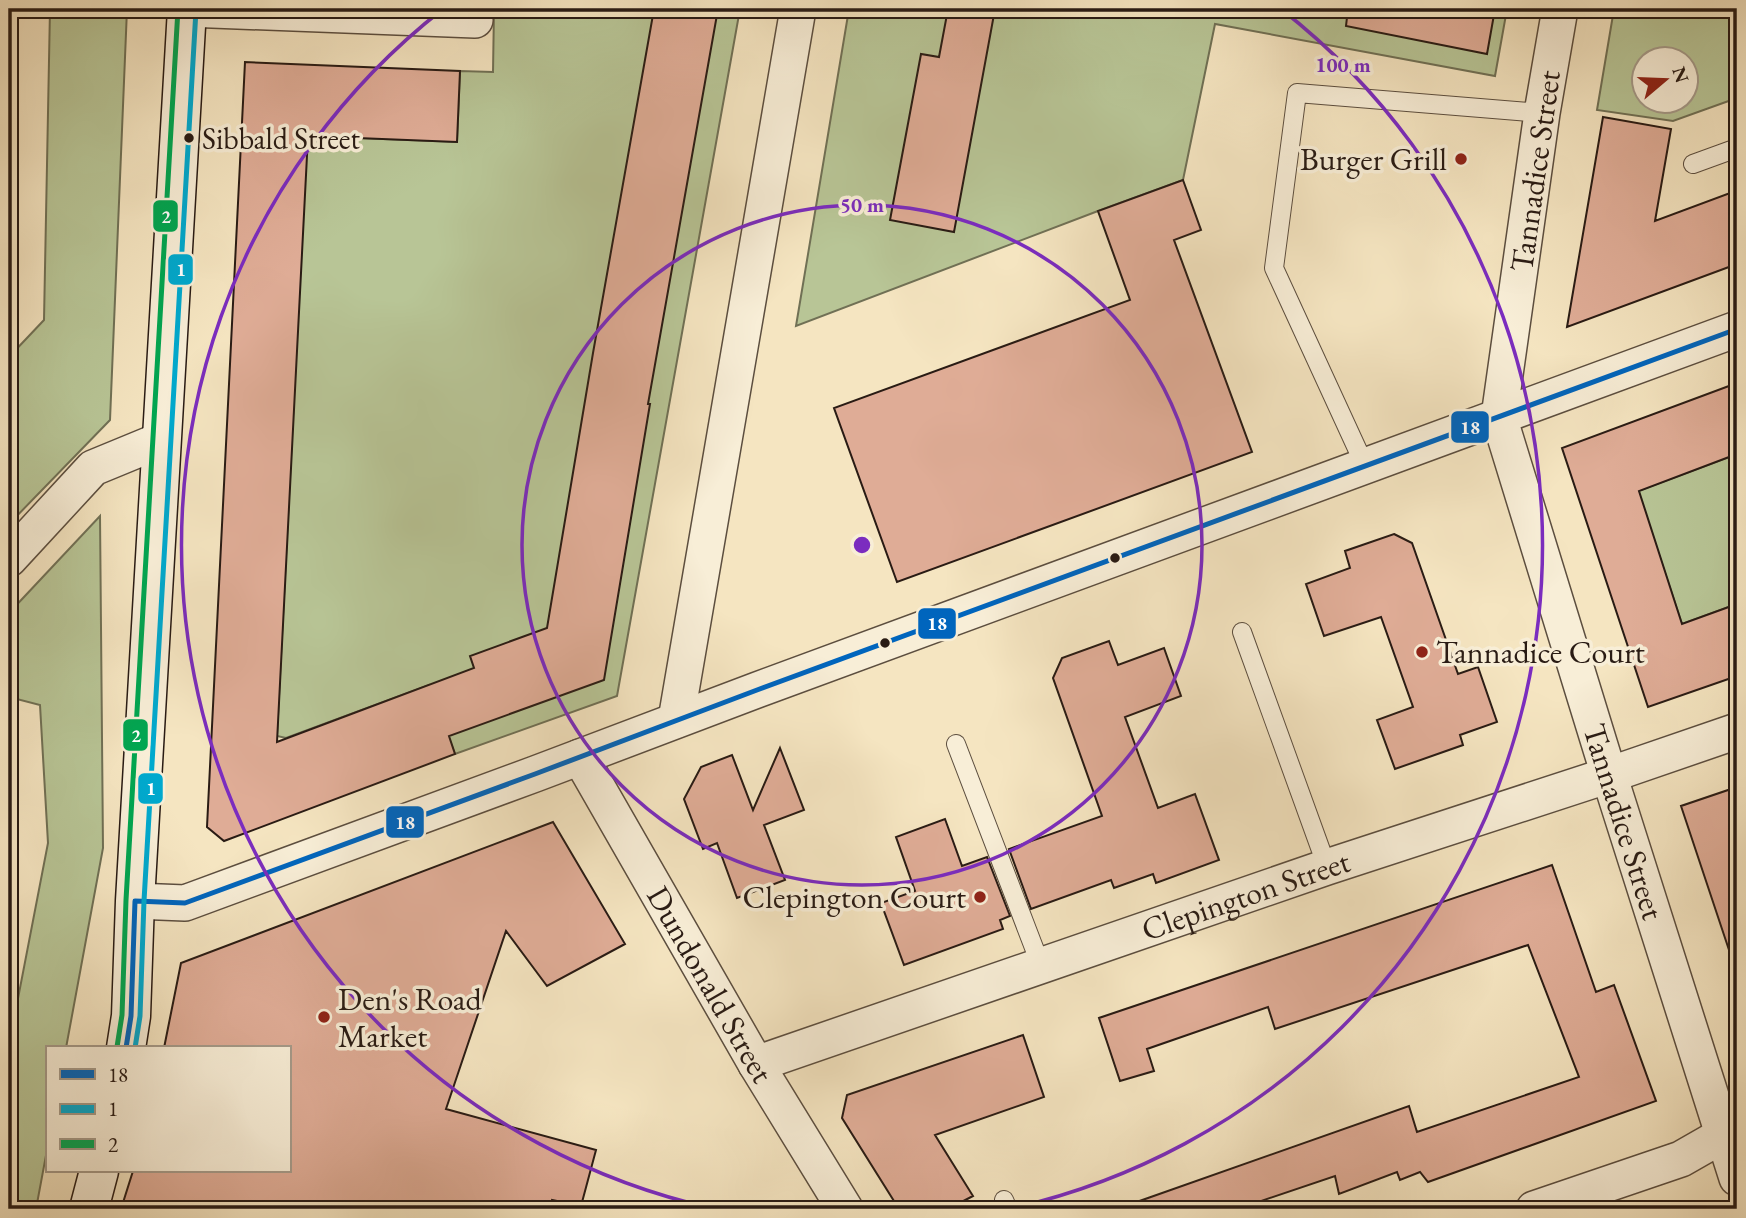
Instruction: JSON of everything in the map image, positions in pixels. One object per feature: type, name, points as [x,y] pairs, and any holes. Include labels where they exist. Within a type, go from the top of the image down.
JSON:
[{"type":"main road","points":[[126,1046],[131,1016],[135,901],[187,9]]},
{"type":"main road","points":[[89,1209],[99,1172]]},
{"type":"street","points":[[187,9],[475,20]]},
{"type":"street","points":[[676,720],[799,9]]},
{"type":"street","name":"Tannadice Street","points":[[1559,9],[1499,417],[1609,775],[1730,1131],[1737,1178]]},
{"type":"street","points":[[135,901],[186,903],[1737,329]]},
{"type":"street","points":[[9,559],[93,468],[161,440]]},
{"type":"street","name":"Clepington Street","points":[[756,1064],[1327,867],[1737,731]]},
{"type":"street","name":"Dundonald Street","points":[[580,757],[756,1064],[845,1209]]},
{"type":"street","points":[[1534,1209],[1681,1159],[1730,1131]]},
{"type":"lane","points":[[1365,466],[1274,268],[1297,93],[1542,113]]},
{"type":"lane","points":[[1693,164],[1737,148]]},
{"type":"lane","points":[[1242,632],[1327,867]]},
{"type":"lane","points":[[957,744],[1041,966]]},
{"type":"green space","points":[[50,9],[127,9],[110,420],[9,524],[9,357],[44,320]]},
{"type":"green space","points":[[494,9],[740,9],[617,696],[455,754],[429,685],[286,738],[277,736],[307,136],[457,142],[460,71],[493,72]]},
{"type":"green space","points":[[849,9],[1507,9],[1495,76],[1215,24],[1183,180],[796,326]]},
{"type":"green space","points":[[1614,9],[1737,9],[1737,98],[1700,111],[1700,46],[1630,46],[1630,115],[1597,110]]},
{"type":"green space","points":[[1638,116],[1687,116],[1673,121]]},
{"type":"green space","points":[[1737,454],[1737,604],[1682,624],[1638,491]]},
{"type":"green space","points":[[100,516],[103,848],[66,1046],[46,1046],[46,1155],[36,1209],[9,1209],[9,1045],[48,843],[40,705],[9,697],[9,613]]},
{"type":"building","points":[[654,9],[718,9],[648,404],[604,680],[449,736],[455,754],[224,841],[207,827],[245,62],[460,71],[457,142],[308,136],[277,742],[474,668],[470,656],[547,628]]},
{"type":"building","points":[[948,9],[995,9],[954,232],[890,220],[921,54],[939,57]]},
{"type":"building","points":[[1348,9],[1495,9],[1487,54],[1346,26]]},
{"type":"building","points":[[1603,117],[1671,129],[1655,221],[1730,193],[1737,212],[1737,264],[1567,327]]},
{"type":"building","points":[[1183,180],[1201,230],[1174,240],[1252,452],[897,582],[834,408],[1130,300],[1098,211]]},
{"type":"building","points":[[1737,383],[1737,454],[1639,491],[1682,624],[1737,604],[1737,676],[1648,707],[1562,448]]},
{"type":"building","name":"Tannadice Court","points":[[1394,534],[1412,543],[1458,674],[1478,667],[1497,722],[1460,735],[1463,745],[1395,769],[1377,720],[1413,707],[1381,617],[1324,636],[1306,584],[1350,568],[1345,551]]},
{"type":"building","points":[[1109,641],[1118,665],[1164,648],[1181,696],[1125,717],[1158,808],[1195,794],[1219,860],[1156,883],[1153,874],[1114,888],[1111,880],[1031,909],[1009,849],[1102,816],[1053,678],[1062,658]]},
{"type":"building","points":[[780,748],[804,810],[764,825],[785,880],[737,898],[717,843],[703,849],[684,799],[701,767],[732,755],[753,810]]},
{"type":"building","points":[[1737,787],[1737,952],[1730,953],[1681,806]]},
{"type":"building","name":"Clepington Court","points":[[945,819],[962,866],[987,857],[1010,916],[1000,920],[1003,929],[904,965],[881,903],[915,891],[896,837]]},
{"type":"building","name":"Den's Road Market","points":[[553,822],[625,944],[547,986],[506,931],[446,1109],[596,1150],[581,1206],[552,1200],[549,1209],[121,1209],[133,1172],[290,1172],[290,1046],[164,1046],[181,963]]},
{"type":"building","points":[[1552,865],[1596,992],[1614,985],[1656,1101],[1428,1182],[1420,1172],[1400,1180],[1397,1172],[1339,1194],[1335,1176],[1258,1202],[1261,1209],[1132,1209],[1131,1204],[1409,1106],[1417,1132],[1579,1077],[1528,945],[1275,1029],[1268,1007],[1147,1049],[1154,1071],[1120,1081],[1099,1018]]},
{"type":"building","points":[[1023,1035],[1044,1097],[935,1135],[973,1196],[948,1209],[899,1209],[842,1118],[847,1095]]},
{"type":"transit line","name":"2","points":[[117,1046],[122,1015],[126,900],[178,9]]},
{"type":"transit line","name":"1","points":[[135,1046],[140,1016],[144,901],[196,10]]},
{"type":"transit line","name":"18","points":[[135,901],[185,903],[1737,329]]},
{"type":"transit line","name":"18","points":[[126,1046],[131,1016],[135,901]]},
{"type":"place","name":"Sibbald Street","points":[[189,138]]},
{"type":"place","name":"Burger Grill","points":[[1461,159]]},
{"type":"place","name":"Tannadice Court","points":[[1422,652]]},
{"type":"place","name":"Clepington Court","points":[[980,897]]},
{"type":"place","name":"Den's Road Market","points":[[324,1017]]}]
